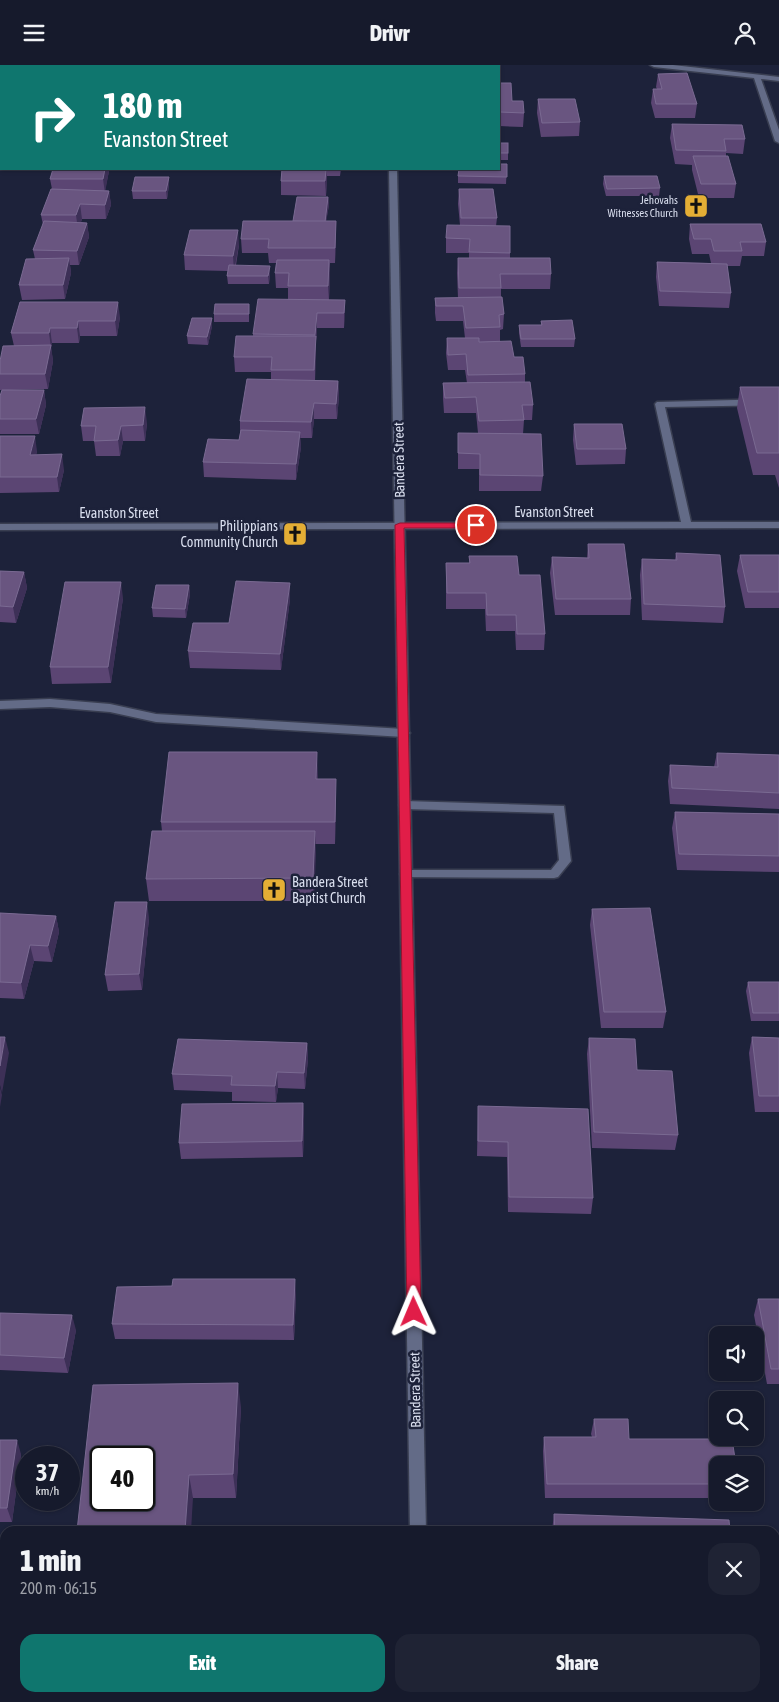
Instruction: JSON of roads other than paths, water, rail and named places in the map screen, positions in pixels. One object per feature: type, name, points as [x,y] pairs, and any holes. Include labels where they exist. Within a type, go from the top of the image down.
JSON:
[{"type":"street","points":[[654,65],[779,79]]},
{"type":"street","points":[[757,77],[779,141]]},
{"type":"street","name":"Bandera Street","points":[[394,170],[418,1526]]},
{"type":"street","points":[[687,525],[660,403],[779,403]]},
{"type":"street","name":"Evanston Street","points":[[0,527],[779,525]]},
{"type":"street","points":[[0,705],[50,703],[110,709],[156,718],[404,733]]},
{"type":"street","points":[[405,805],[560,809],[565,861],[554,874],[406,874]]},
{"type":"place","name":"Jehovahs Witnesses Church","points":[[696,206]]},
{"type":"place","name":"Philippians Community Church","points":[[295,534]]},
{"type":"place","name":"Bandera Street Baptist Church","points":[[274,890]]}]
